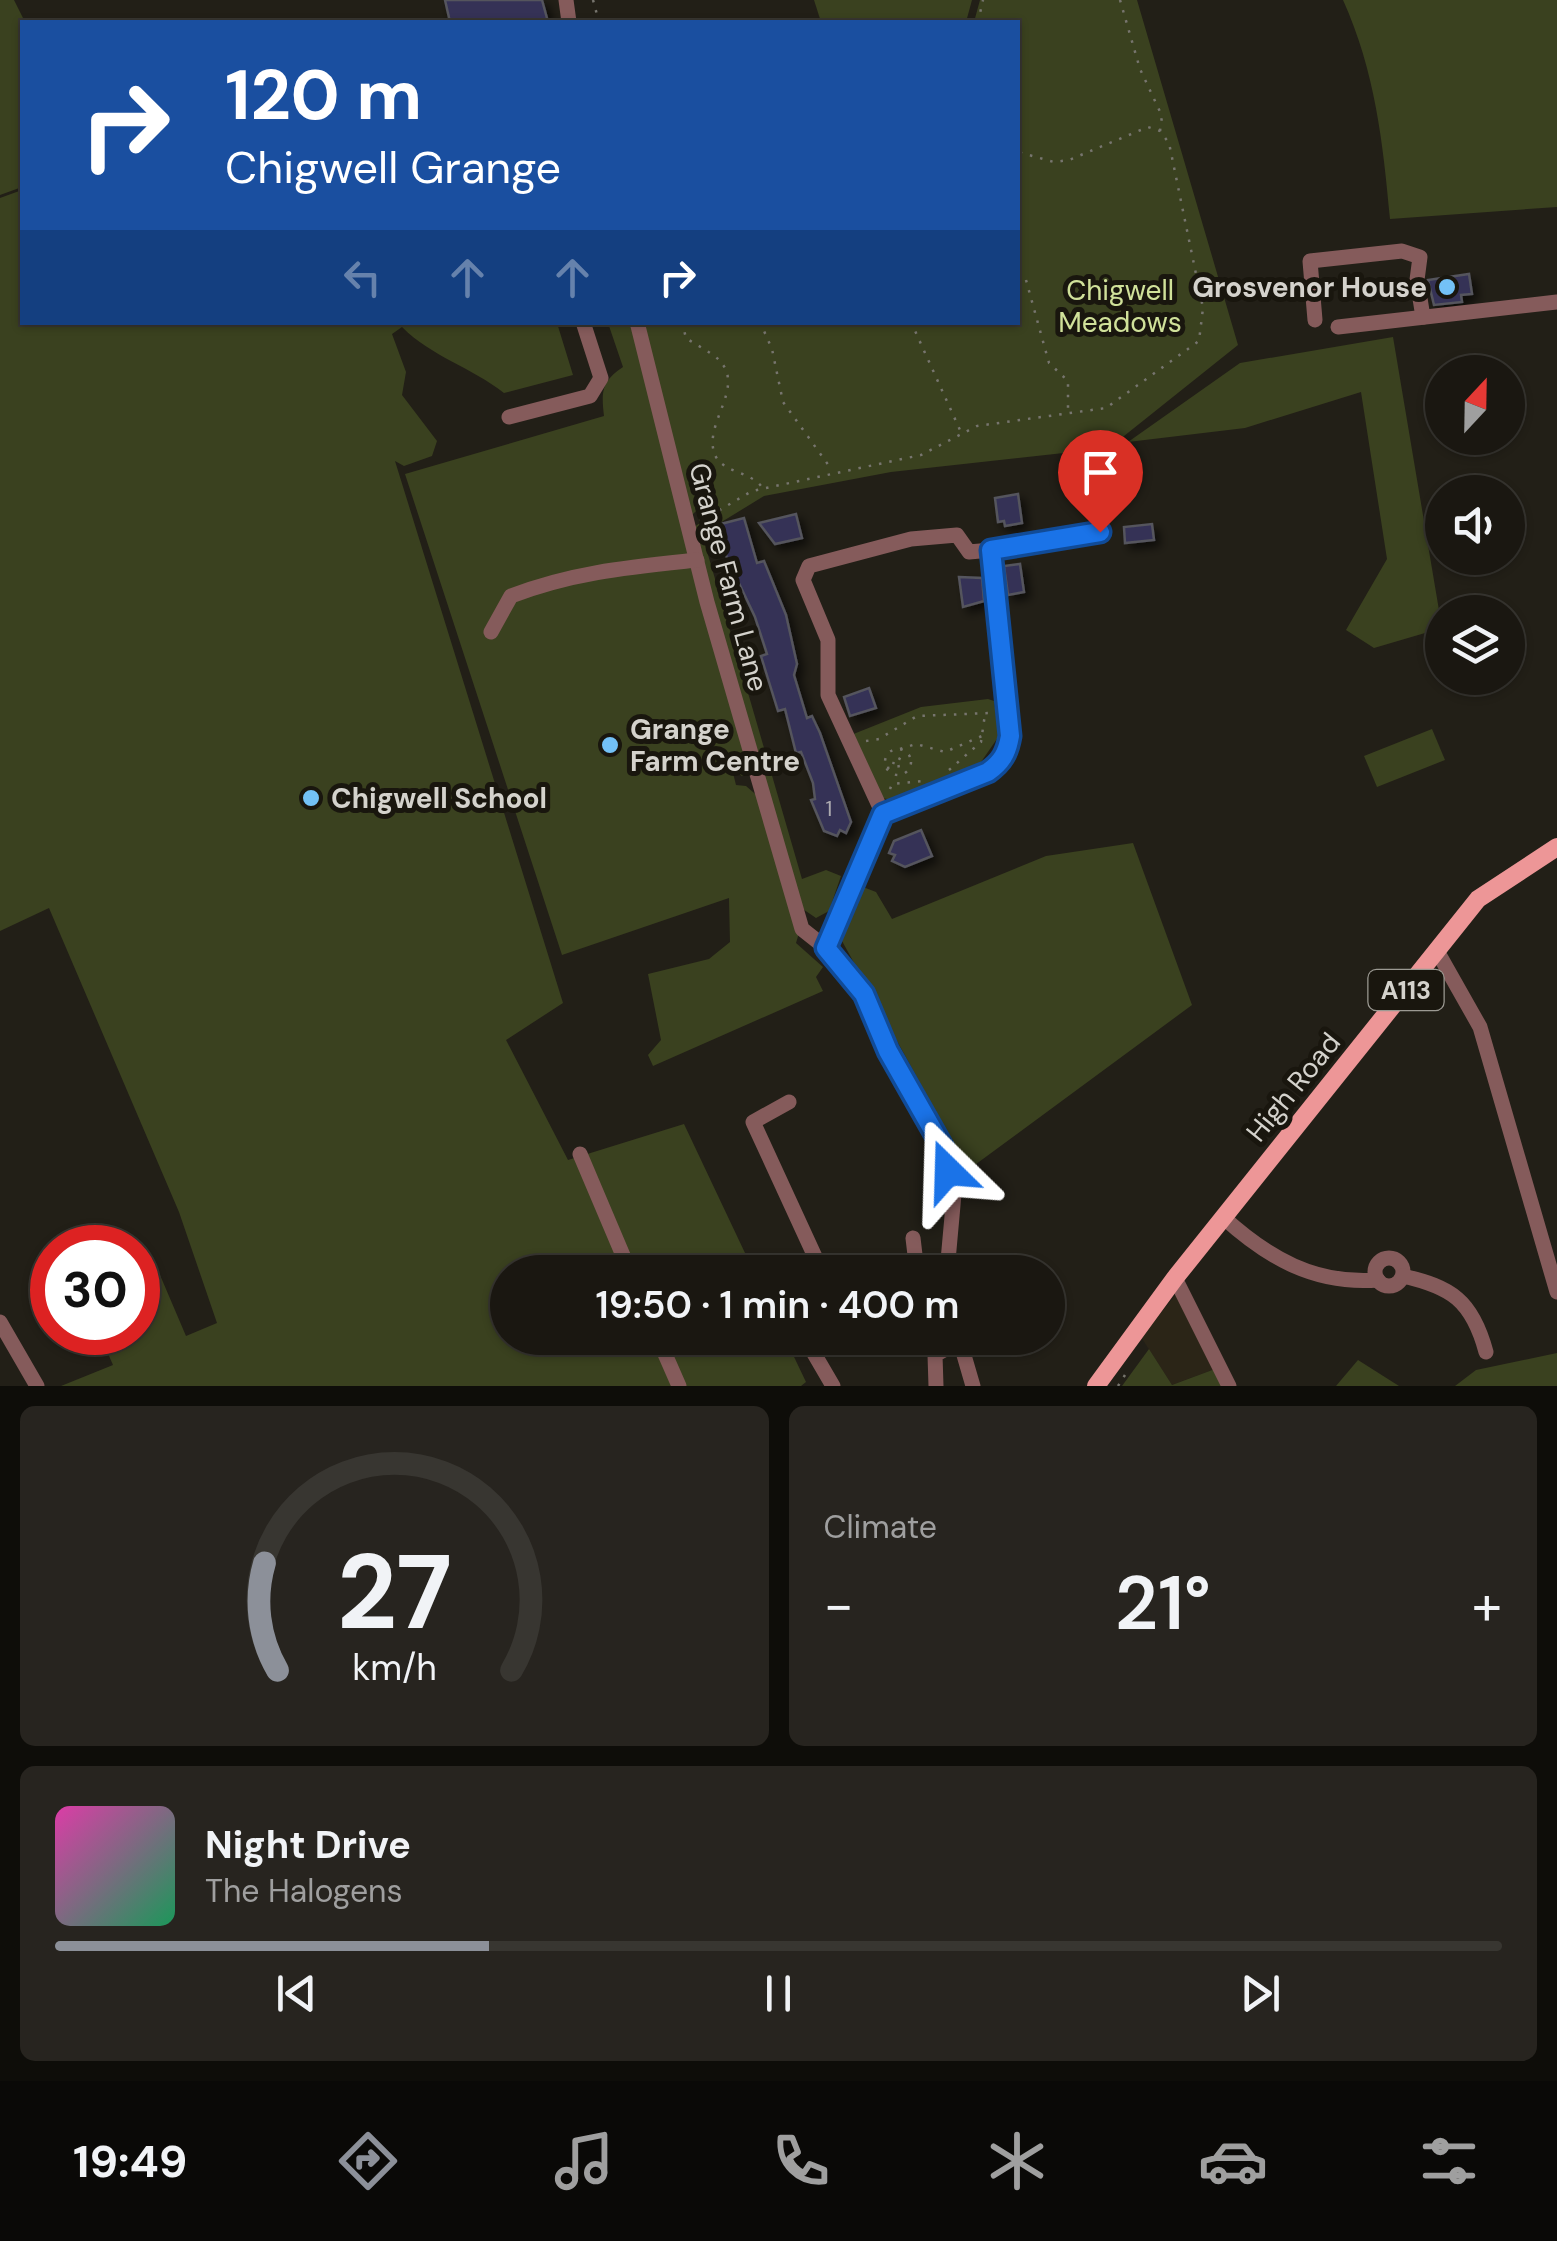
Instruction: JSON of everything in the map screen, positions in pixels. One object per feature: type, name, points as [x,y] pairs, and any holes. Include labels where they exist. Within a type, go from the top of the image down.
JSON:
[{"type":"main road","name":"High Road","points":[[1096,1386],[1174,1278],[1478,899],[1557,847]]},
{"type":"street","points":[[1315,320],[1310,261],[1402,252],[1420,257],[1416,280],[1423,317]]},
{"type":"street","points":[[1338,327],[1557,302]]},
{"type":"street","points":[[509,417],[590,396],[601,378],[584,325]]},
{"type":"street","name":"Grange Farm Lane","points":[[638,325],[697,560],[802,929],[826,948],[864,994],[888,1051],[943,1148],[954,1194],[949,1255]]},
{"type":"street","points":[[826,948],[884,807],[828,695],[828,640],[802,580],[809,566],[912,539],[957,535],[968,552],[1100,532]]},
{"type":"street","points":[[884,807],[988,772],[1001,762],[1010,736],[991,550]]},
{"type":"street","points":[[491,632],[511,596],[559,578],[596,569],[697,560]]},
{"type":"street","points":[[1437,951],[1480,1028],[1557,1292]]},
{"type":"street","points":[[789,1102],[753,1122],[814,1255]]},
{"type":"street","points":[[580,1154],[623,1255]]},
{"type":"street","points":[[1223,1217],[1256,1248],[1296,1270],[1352,1282],[1378,1280],[1392,1286],[1403,1276]]},
{"type":"street","points":[[912,1238],[914,1255]]},
{"type":"street","points":[[1378,1280],[1377,1265],[1389,1257],[1402,1264],[1403,1276]]},
{"type":"street","points":[[1403,1276],[1445,1286],[1468,1312],[1486,1352]]},
{"type":"street","points":[[1174,1278],[1229,1386]]},
{"type":"street","points":[[0,1322],[37,1386]]},
{"type":"street","points":[[665,1355],[678,1386]]},
{"type":"street","points":[[815,1355],[833,1386]]},
{"type":"street","points":[[935,1355],[936,1386]]},
{"type":"street","points":[[964,1355],[973,1386]]},
{"type":"path","points":[[1120,0],[1140,69],[1162,116],[1160,131]]},
{"type":"path","points":[[689,528],[762,488],[920,454],[960,432],[1106,408],[1199,341],[1203,308],[1169,143],[1160,131],[1148,128],[1070,160],[1054,162],[1020,153]]},
{"type":"path","points":[[1026,280],[1049,363],[1068,381],[1068,415]]},
{"type":"path","points":[[683,325],[686,338],[719,360],[727,372],[728,386],[714,424],[714,453],[719,462],[758,481],[762,488]]},
{"type":"path","points":[[761,325],[772,349],[783,402],[833,472]]},
{"type":"path","points":[[912,325],[960,432]]},
{"type":"path","points":[[871,754],[864,742],[880,738],[917,716],[1008,711]]},
{"type":"path","points":[[880,774],[892,784],[925,781],[948,771],[968,758],[984,735],[985,714]]},
{"type":"path","points":[[904,774],[887,768],[886,757],[892,750],[916,744],[945,752],[984,735]]},
{"type":"path","points":[[900,749],[910,756],[911,764],[904,774]]},
{"type":"path","points":[[892,750],[904,774]]},
{"type":"path","points":[[887,768],[910,756]]},
{"type":"path","points":[[894,764],[896,757]]},
{"type":"path","points":[[884,807],[895,774]]},
{"type":"shaded area","points":[[1178,1292],[1215,1369],[1172,1385],[1141,1337]]},
{"type":"green space","points":[[0,0],[14,0],[24,20],[20,20],[20,188],[0,195]]},
{"type":"green space","points":[[814,0],[972,0],[967,20],[820,20]]},
{"type":"green space","name":"Chigwell Meadows","points":[[980,0],[1137,0],[1238,345],[1109,448],[891,472],[764,496],[702,534],[802,879],[826,870],[841,876],[829,911],[816,918],[797,905],[691,529],[700,523],[697,510],[690,517],[641,325],[1020,325],[1020,20],[975,20]]},
{"type":"green space","points":[[1343,0],[1557,0],[1557,207],[1390,219],[1370,80]]},
{"type":"green space","name":"Chigwell School","points":[[20,191],[20,325],[558,325],[573,375],[504,393],[402,327],[392,334],[406,372],[402,395],[437,441],[432,456],[404,466],[395,461],[563,1003],[506,1040],[568,1160],[684,1124],[746,1255],[490,1255],[490,1355],[793,1355],[806,1382],[801,1386],[61,1386],[113,1365],[109,1355],[160,1355],[160,1275],[186,1336],[217,1323],[179,1212],[49,908],[0,931],[0,198]]},
{"type":"green space","name":"Grange Farm Centre","points":[[609,325],[632,325],[751,769],[742,776],[732,769],[736,785],[746,786],[761,799],[799,933],[796,943],[823,967],[816,977],[823,991],[653,1066],[648,1055],[661,1040],[648,974],[709,959],[730,942],[729,898],[562,955],[405,474],[604,416],[605,387],[623,367]]},
{"type":"green space","points":[[1393,337],[1425,527],[1425,575],[1433,575],[1436,595],[1425,595],[1425,633],[1374,648],[1346,630],[1387,559],[1361,392],[1245,428],[1128,442],[1240,363]]},
{"type":"green space","points":[[994,701],[999,736],[981,762],[892,800],[882,798],[851,735],[921,707]]},
{"type":"green space","points":[[1432,729],[1445,760],[1377,787],[1364,756]]},
{"type":"green space","points":[[1133,843],[1192,1005],[968,1170],[842,941],[863,887],[876,892],[892,919],[1046,856]]},
{"type":"green space","points":[[1149,1349],[1172,1385],[1215,1369],[1224,1386],[1122,1386]]},
{"type":"green space","points":[[1557,1353],[1557,1386],[1455,1386],[1476,1370]]},
{"type":"green space","points":[[1358,1360],[1399,1386],[1336,1386]]},
{"type":"building","points":[[445,0],[542,0],[547,20],[450,20]]},
{"type":"building","name":"Grosvenor House","points":[[1469,274],[1472,294],[1461,295],[1462,302],[1434,305],[1428,280]]},
{"type":"building","points":[[1018,494],[1022,523],[1005,526],[1004,521],[998,522],[995,498]]},
{"type":"building","points":[[796,514],[802,538],[775,544],[759,523]]},
{"type":"building","points":[[744,518],[757,563],[764,561],[786,615],[797,664],[794,675],[807,718],[812,716],[820,733],[851,822],[846,833],[840,830],[837,836],[824,831],[811,800],[815,799],[813,783],[801,752],[796,753],[785,709],[778,711],[761,656],[767,654],[755,617],[727,558],[717,525]]},
{"type":"building","points":[[1152,524],[1154,540],[1125,543],[1124,527]]},
{"type":"building","points":[[1020,564],[1024,592],[1008,595],[1004,566]]},
{"type":"building","points":[[959,577],[982,578],[984,601],[963,607]]},
{"type":"building","points":[[869,688],[876,708],[850,716],[844,697]]},
{"type":"building","points":[[921,830],[932,856],[905,867],[892,861],[895,855],[889,853],[894,841]]},
{"type":"place","name":"Grosvenor House","points":[[1447,287]]},
{"type":"place","name":"Grange Farm Centre","points":[[610,745]]},
{"type":"place","name":"Chigwell School","points":[[311,798]]},
{"type":"route","points":[[948,1171],[943,1148],[888,1051],[864,994],[826,948],[883,814],[988,772],[1001,762],[1008,749],[1010,736],[991,550],[1100,532]]}]
